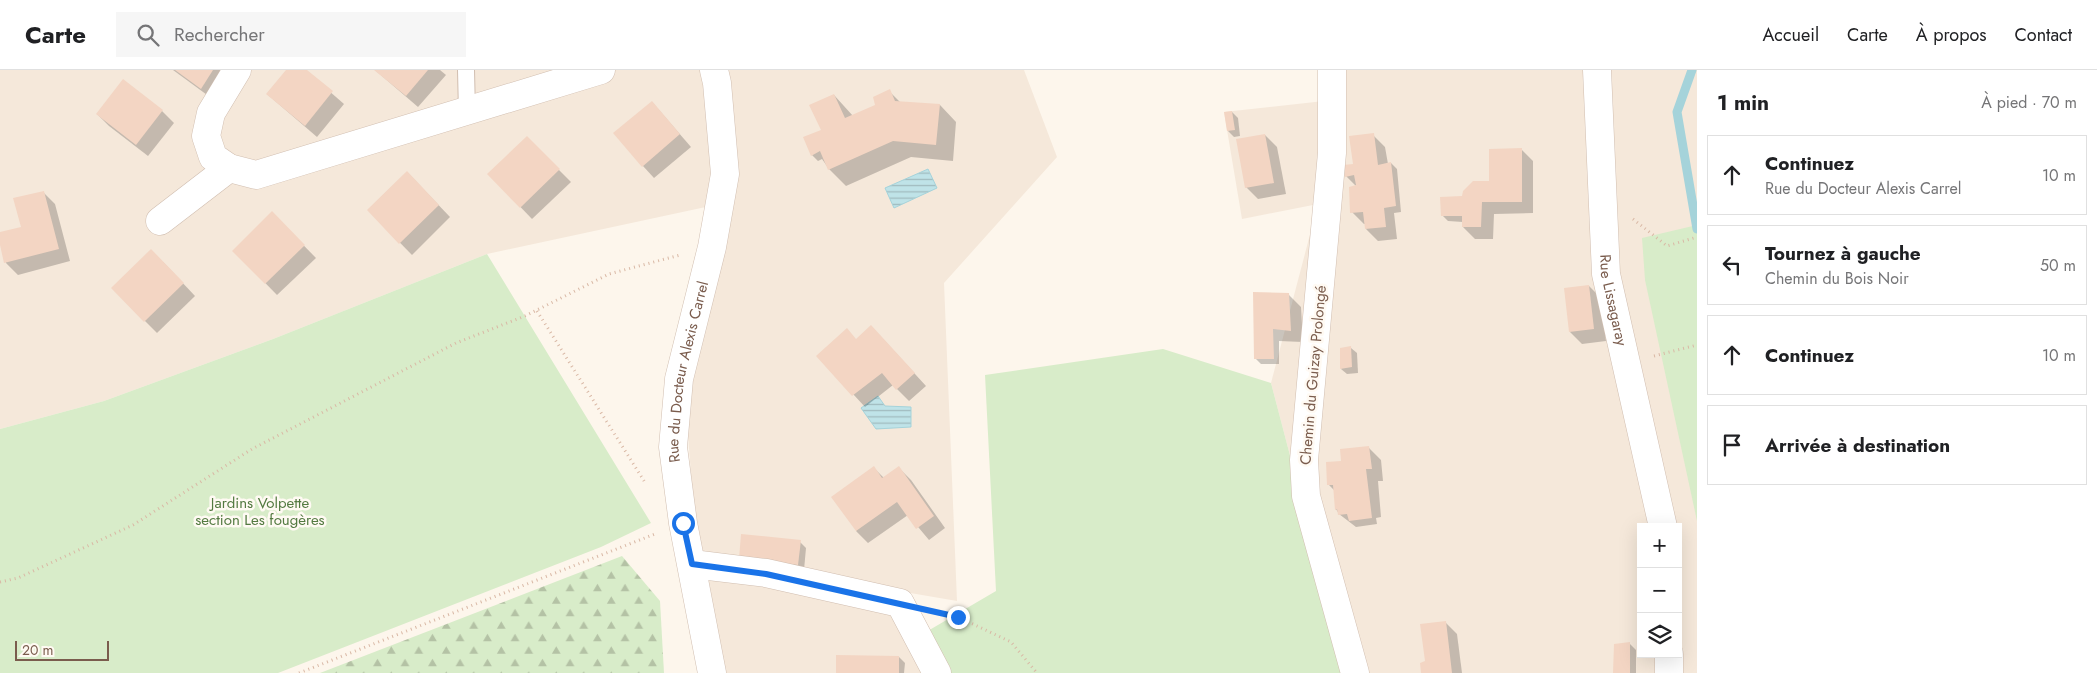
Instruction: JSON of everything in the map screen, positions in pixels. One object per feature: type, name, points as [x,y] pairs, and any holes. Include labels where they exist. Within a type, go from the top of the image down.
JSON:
[{"type":"street","points":[[237,70],[211,113],[206,136],[213,157],[228,168],[256,175],[601,70]]},
{"type":"street","name":"Rue du Docteur Alexis Carrel","points":[[712,673],[683,523],[674,446],[680,379],[712,247],[725,174],[714,70]]},
{"type":"street","name":"Chemin du Guizay Prolongé","points":[[1332,70],[1332,153],[1304,460],[1306,496],[1355,673]]},
{"type":"street","name":"Rue Lissagaray","points":[[1597,70],[1606,274],[1662,523]]},
{"type":"street","points":[[160,221],[228,168]]},
{"type":"street","points":[[692,564],[766,574],[900,603],[937,673]]},
{"type":"street","points":[[1669,658],[1669,673]]},
{"type":"lane","points":[[466,70],[467,112]]},
{"type":"path","points":[[1628,216],[1667,246],[1697,236]]},
{"type":"path","points":[[0,582],[18,578],[132,525],[252,449],[456,343],[537,311],[609,274],[712,247]]},
{"type":"path","points":[[537,311],[647,485]]},
{"type":"path","points":[[1666,353],[1697,345]]},
{"type":"path","points":[[299,673],[683,523]]},
{"type":"path","points":[[900,603],[958,617],[1011,642],[1038,673]]},
{"type":"shaded area","points":[[0,70],[1024,70],[1057,157],[944,283],[957,601],[887,589],[932,673],[721,673],[697,549],[685,398],[729,202],[487,254],[273,339],[104,401],[0,429]]},
{"type":"shaded area","points":[[1322,70],[1697,70],[1697,673],[1347,673],[1271,383],[1318,204],[1242,219],[1224,112],[1324,101]]},
{"type":"green space","points":[[1697,225],[1697,521],[1645,280],[1642,238]]},
{"type":"green space","name":"Jardins Volpette section Les fougères","points":[[487,254],[651,523],[601,547],[278,673],[0,673],[0,429],[104,401],[273,339]]},
{"type":"green space","points":[[1163,349],[1271,383],[1347,673],[947,673],[926,632],[996,591],[985,375]]},
{"type":"green space","points":[[622,556],[660,601],[664,673],[320,673]]},
{"type":"water","points":[[928,169],[937,188],[894,208],[885,188]]},
{"type":"water","points":[[878,396],[885,406],[911,407],[911,427],[876,429],[861,408]]},
{"type":"building","points":[[175,70],[213,70],[201,89]]},
{"type":"building","points":[[286,70],[307,70],[333,91],[305,126],[266,94]]},
{"type":"building","points":[[374,70],[428,70],[406,96]]},
{"type":"building","points":[[123,79],[163,110],[136,145],[96,114]]},
{"type":"building","points":[[890,89],[895,101],[940,104],[936,145],[893,141],[828,170],[820,151],[811,156],[803,137],[821,130],[809,105],[834,94],[845,118],[875,105],[873,97]]},
{"type":"building","points":[[652,101],[680,134],[642,167],[613,133]]},
{"type":"building","points":[[1232,111],[1235,130],[1227,131],[1224,112]]},
{"type":"building","points":[[1374,133],[1378,165],[1391,162],[1396,206],[1384,208],[1386,227],[1365,229],[1363,212],[1350,213],[1349,187],[1356,185],[1354,175],[1345,177],[1343,165],[1353,164],[1349,136]]},
{"type":"building","points":[[1265,134],[1274,183],[1245,188],[1236,139]]},
{"type":"building","points":[[527,136],[560,169],[520,208],[487,174]]},
{"type":"building","points":[[1522,148],[1522,202],[1482,202],[1481,227],[1462,227],[1462,216],[1441,216],[1440,197],[1462,196],[1463,191],[1473,181],[1489,181],[1489,149]]},
{"type":"building","points":[[407,171],[439,205],[399,244],[367,210]]},
{"type":"building","points":[[44,191],[59,249],[4,263],[0,245],[0,232],[21,227],[13,198]]},
{"type":"building","points":[[272,211],[305,245],[265,284],[232,251]]},
{"type":"building","points":[[151,249],[184,283],[144,322],[111,288]]},
{"type":"building","points":[[1589,285],[1594,329],[1569,332],[1564,288]]},
{"type":"building","points":[[1253,292],[1289,293],[1291,331],[1273,329],[1274,359],[1254,359]]},
{"type":"building","points":[[871,325],[915,373],[896,390],[882,373],[852,396],[816,356],[847,328],[856,339]]},
{"type":"building","points":[[1351,346],[1352,367],[1340,369],[1340,348]]},
{"type":"building","points":[[1369,446],[1372,469],[1366,469],[1372,518],[1349,521],[1347,514],[1338,515],[1337,509],[1335,510],[1333,485],[1327,485],[1326,462],[1341,461],[1340,449]]},
{"type":"building","points":[[874,466],[882,478],[899,466],[934,516],[916,529],[897,502],[856,531],[831,497]]},
{"type":"building","points":[[741,534],[801,540],[798,565],[739,559]]},
{"type":"building","points":[[1446,621],[1452,673],[1421,673],[1420,663],[1425,661],[1420,624]]},
{"type":"building","points":[[1630,642],[1630,673],[1613,673],[1614,644]]},
{"type":"building","points":[[836,655],[899,656],[899,673],[836,673]]},
{"type":"waterway","points":[[1692,70],[1677,112],[1697,229]]},
{"type":"route","points":[[683,523],[692,564],[766,574],[958,617]]}]
